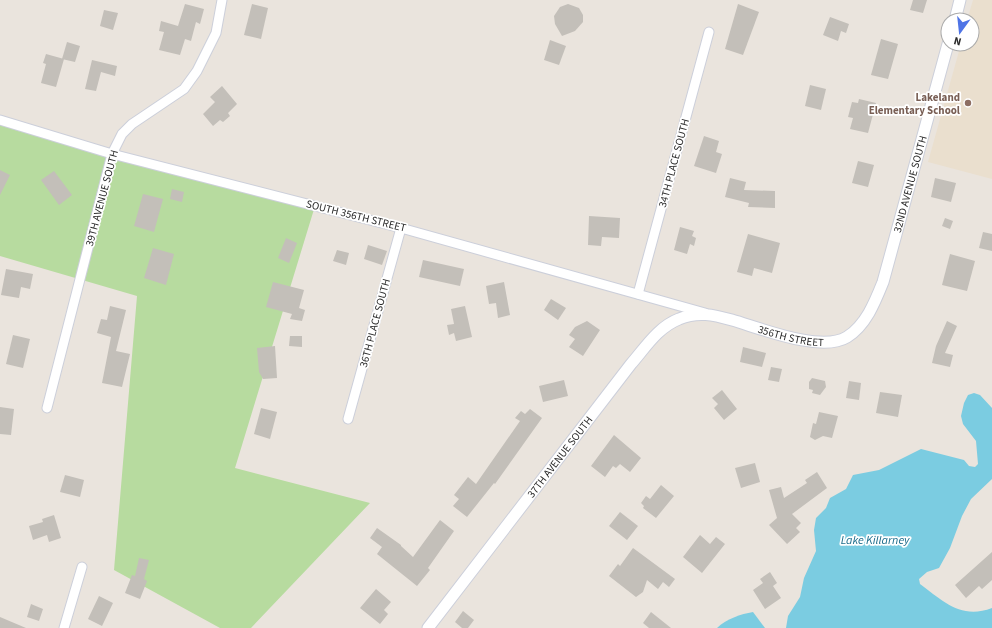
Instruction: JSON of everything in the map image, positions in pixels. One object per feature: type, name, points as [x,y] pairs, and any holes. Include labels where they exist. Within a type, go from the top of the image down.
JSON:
[{"type":"street","name":"39TH AVENUE SOUTH","points":[[47,408],[112,154],[122,134],[132,124],[184,90],[197,71],[216,32],[222,0]]},
{"type":"street","points":[[957,12],[960,0]]},
{"type":"street","name":"34TH PLACE SOUTH","points":[[638,294],[709,32]]},
{"type":"street","name":"32ND AVENUE SOUTH","points":[[864,320],[875,301],[888,266],[946,52]]},
{"type":"street","name":"SOUTH 356TH STREET","points":[[0,120],[112,154],[401,228],[711,315]]},
{"type":"street","name":"36TH PLACE SOUTH","points":[[348,419],[401,228]]},
{"type":"street","name":"37TH AVENUE SOUTH","points":[[428,628],[658,333],[677,319],[697,314],[711,315]]},
{"type":"street","name":"356TH STREET","points":[[711,315],[822,344],[839,341],[847,337],[864,320]]},
{"type":"street","points":[[64,628],[82,567]]},
{"type":"shaded area","name":"Lakeland Elementary School","points":[[973,0],[992,0],[992,179],[928,162],[959,52],[980,52],[980,12],[969,12]]},
{"type":"green space","points":[[0,119],[315,206],[235,468],[370,503],[251,628],[220,628],[114,570],[137,296],[0,256]]},
{"type":"water","name":"Lake Killarney","points":[[974,393],[980,395],[992,408],[992,479],[971,499],[962,516],[950,548],[939,568],[927,572],[919,579],[920,584],[953,607],[971,612],[992,608],[992,628],[786,628],[788,616],[800,597],[804,578],[816,551],[814,530],[816,518],[826,508],[830,498],[846,489],[853,475],[879,470],[921,449],[964,460],[969,466],[975,467],[978,464],[976,441],[963,424],[961,416],[964,403],[968,395]]},
{"type":"water","points":[[753,612],[765,628],[717,628],[734,617]]},
{"type":"building","points":[[913,0],[927,0],[923,13],[910,10]]},
{"type":"building","points":[[185,4],[204,9],[200,24],[196,22],[191,41],[185,39],[180,55],[159,50],[164,32],[159,31],[161,21],[178,26]]},
{"type":"building","points":[[252,4],[268,8],[261,39],[244,35]]},
{"type":"building","points":[[568,4],[579,8],[583,15],[583,22],[575,31],[562,36],[555,24],[554,16],[560,7]]},
{"type":"building","points":[[738,4],[759,12],[743,55],[725,49]]},
{"type":"building","points":[[104,10],[118,13],[113,30],[100,26]]},
{"type":"building","points":[[830,17],[849,24],[846,33],[841,31],[838,41],[823,35]]},
{"type":"building","points":[[881,39],[898,44],[888,79],[871,75]]},
{"type":"building","points":[[550,40],[566,46],[559,65],[544,60]]},
{"type":"building","points":[[67,42],[80,46],[75,62],[62,59]]},
{"type":"building","points":[[46,54],[64,59],[56,87],[41,83],[46,64],[43,63]]},
{"type":"building","points":[[92,60],[117,66],[115,76],[101,72],[96,91],[85,89]]},
{"type":"building","points":[[810,85],[826,89],[821,110],[805,106]]},
{"type":"building","points":[[222,86],[237,104],[228,113],[230,116],[223,122],[220,120],[213,126],[203,114],[215,102],[210,97]]},
{"type":"building","points":[[859,99],[876,103],[868,133],[850,129],[853,118],[848,117],[852,102],[858,103]]},
{"type":"building","points":[[704,136],[719,141],[716,152],[722,154],[716,173],[694,166]]},
{"type":"building","points":[[858,161],[874,165],[868,187],[852,183]]},
{"type":"building","points":[[0,170],[10,175],[0,195]]},
{"type":"building","points":[[54,171],[72,195],[59,205],[41,180]]},
{"type":"building","points":[[730,178],[746,182],[744,190],[775,191],[775,208],[748,207],[749,203],[725,197]]},
{"type":"building","points":[[935,178],[956,183],[951,202],[931,197]]},
{"type":"building","points":[[172,189],[184,192],[182,202],[170,199]]},
{"type":"building","points":[[143,194],[163,199],[154,232],[134,226]]},
{"type":"building","points":[[589,216],[620,218],[619,238],[602,237],[601,246],[588,245]]},
{"type":"building","points":[[945,218],[953,221],[950,229],[942,226]]},
{"type":"building","points":[[680,227],[694,231],[692,236],[696,238],[694,246],[690,244],[687,254],[674,250]]},
{"type":"building","points":[[983,232],[992,234],[992,251],[979,248]]},
{"type":"building","points":[[748,234],[780,243],[772,273],[754,268],[752,276],[737,272]]},
{"type":"building","points":[[286,238],[297,243],[289,263],[278,258]]},
{"type":"building","points":[[368,245],[387,251],[382,265],[364,259]]},
{"type":"building","points":[[153,248],[174,254],[166,285],[144,278]]},
{"type":"building","points":[[337,250],[349,253],[346,265],[333,261]]},
{"type":"building","points":[[950,254],[975,261],[967,291],[942,285]]},
{"type":"building","points":[[423,260],[464,269],[460,286],[419,277]]},
{"type":"building","points":[[6,269],[33,274],[30,289],[21,287],[19,298],[1,295]]},
{"type":"building","points":[[273,282],[304,290],[299,308],[305,310],[302,321],[290,319],[292,314],[266,307]]},
{"type":"building","points":[[504,282],[510,315],[498,318],[496,303],[489,304],[486,286]]},
{"type":"building","points":[[551,299],[566,308],[558,320],[544,310]]},
{"type":"building","points":[[110,306],[126,310],[116,351],[130,354],[122,387],[102,383],[111,337],[97,333],[101,319],[107,320]]},
{"type":"building","points":[[465,306],[472,337],[456,341],[454,333],[449,335],[447,325],[454,324],[451,309]]},
{"type":"building","points":[[587,321],[600,330],[583,356],[569,347],[575,339],[569,335],[575,327]]},
{"type":"building","points":[[947,321],[957,326],[945,353],[953,355],[950,367],[932,363],[936,346]]},
{"type":"building","points":[[13,335],[30,339],[23,368],[6,364]]},
{"type":"building","points":[[290,336],[302,336],[302,347],[289,346]]},
{"type":"building","points":[[275,346],[277,378],[263,379],[259,372],[257,348]]},
{"type":"building","points":[[743,347],[766,353],[762,367],[740,362]]},
{"type":"building","points":[[771,367],[782,369],[779,382],[768,380]]},
{"type":"building","points":[[812,378],[825,381],[826,387],[820,395],[812,393],[813,390],[809,389],[809,382]]},
{"type":"building","points":[[564,380],[568,396],[543,402],[539,386]]},
{"type":"building","points":[[849,381],[861,383],[859,400],[846,398]]},
{"type":"building","points":[[722,390],[737,409],[724,420],[714,408],[718,404],[712,398]]},
{"type":"building","points":[[880,392],[902,395],[898,417],[876,413]]},
{"type":"building","points":[[0,407],[14,409],[11,435],[0,434]]},
{"type":"building","points":[[261,408],[277,412],[270,439],[254,434]]},
{"type":"building","points":[[530,409],[542,418],[495,484],[494,483],[467,517],[453,506],[459,499],[454,495],[468,477],[476,484],[520,421],[515,418],[521,411],[525,414]]},
{"type":"building","points":[[819,412],[838,416],[832,438],[823,436],[815,440],[810,437],[813,423],[816,424]]},
{"type":"building","points":[[614,435],[641,458],[630,472],[620,464],[616,468],[613,466],[605,477],[591,466]]},
{"type":"building","points":[[755,463],[760,482],[741,488],[735,468]]},
{"type":"building","points":[[817,472],[827,488],[792,514],[801,523],[796,528],[800,532],[787,544],[769,525],[777,518],[769,490],[781,487],[784,498],[807,483],[805,480]]},
{"type":"building","points":[[65,475],[84,480],[80,497],[60,492]]},
{"type":"building","points":[[661,485],[674,496],[656,518],[643,508],[644,506],[641,503],[646,496],[650,499]]},
{"type":"building","points":[[620,512],[638,526],[627,540],[609,526]]},
{"type":"building","points":[[54,515],[61,538],[49,542],[47,535],[33,540],[29,526],[43,522],[42,519]]},
{"type":"building","points":[[440,520],[454,531],[428,568],[430,570],[417,586],[377,554],[382,547],[370,538],[377,528],[401,545],[413,557]]},
{"type":"building","points":[[700,535],[710,544],[716,537],[725,544],[702,573],[683,557]]},
{"type":"building","points":[[633,548],[675,579],[669,587],[663,582],[658,589],[647,580],[643,592],[636,597],[609,576],[618,564],[620,566]]},
{"type":"building","points":[[992,552],[992,580],[982,589],[979,586],[966,598],[955,585]]},
{"type":"building","points":[[139,558],[149,560],[144,579],[147,581],[140,599],[125,593],[132,575],[135,576]]},
{"type":"building","points":[[770,572],[777,583],[773,586],[781,598],[765,609],[753,590],[763,583],[760,579]]},
{"type":"building","points":[[376,589],[391,602],[384,610],[388,614],[380,624],[360,608]]},
{"type":"building","points":[[99,596],[113,603],[102,626],[88,619]]},
{"type":"building","points":[[31,604],[43,609],[39,621],[27,617]]},
{"type":"building","points":[[463,611],[474,620],[468,628],[462,628],[455,622]]},
{"type":"building","points":[[651,612],[671,628],[649,628],[643,623]]},
{"type":"building","points":[[0,617],[26,628],[0,628]]},
{"type":"place","name":"Lakeland Elementary School","points":[[968,103]]}]
